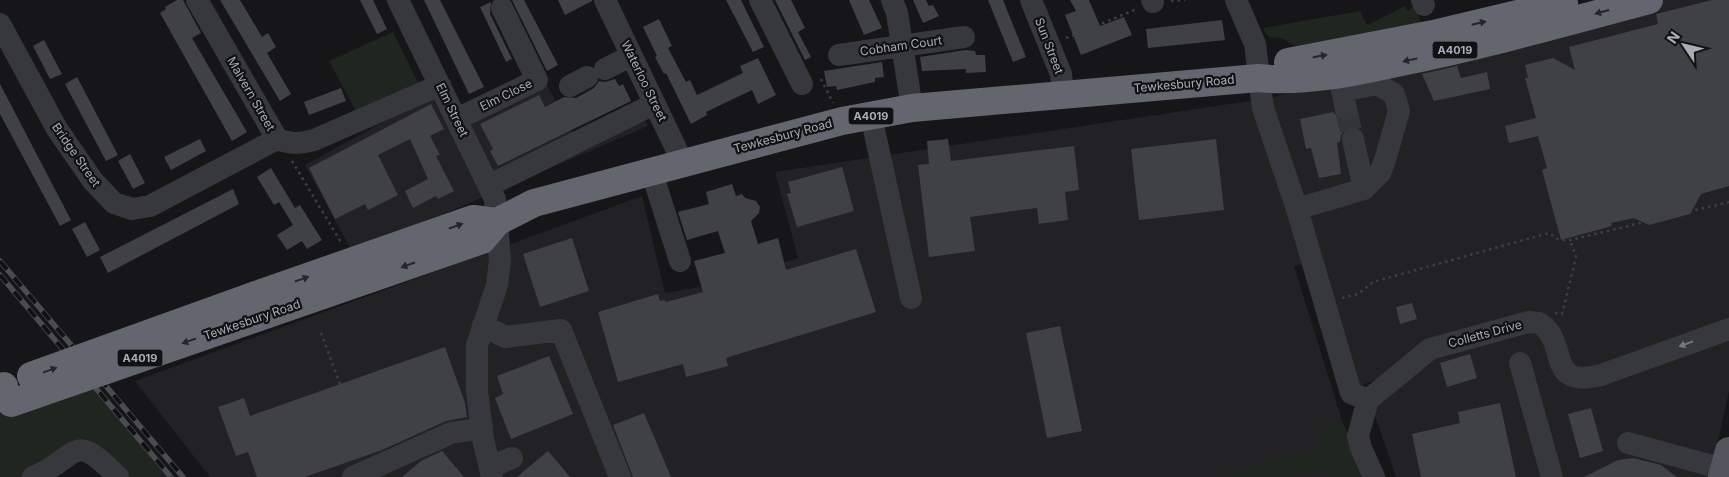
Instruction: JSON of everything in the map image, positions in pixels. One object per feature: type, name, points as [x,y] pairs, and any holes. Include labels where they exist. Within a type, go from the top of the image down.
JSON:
[{"type":"highway","name":"Tewkesbury Road","points":[[4,396],[262,305],[482,240],[497,222],[534,203],[842,121],[912,108],[1258,78],[1280,80],[1368,69],[1447,53],[1649,0]]},
{"type":"highway","name":"Tewkesbury Road","points":[[1258,78],[1281,64],[1433,34],[1572,1]]},
{"type":"highway","name":"Tewkesbury Road","points":[[262,305],[352,262],[473,219],[497,222]]},
{"type":"street","name":"Malvern Street","points":[[197,0],[286,141]]},
{"type":"street","name":"Elm Street","points":[[398,0],[490,185],[495,199],[500,260],[497,285],[476,345],[477,391],[491,472]]},
{"type":"street","name":"Waterloo Street","points":[[605,0],[683,163]]},
{"type":"street","points":[[760,0],[802,84]]},
{"type":"street","points":[[892,0],[897,13],[912,108]]},
{"type":"street","name":"Sun Street","points":[[1031,0],[1061,74],[1063,94]]},
{"type":"street","points":[[1236,0],[1255,44],[1263,108],[1297,209],[1351,393],[1368,400],[1358,436],[1361,448],[1374,477]]},
{"type":"street","name":"Elm Close","points":[[457,119],[537,80],[502,8]]},
{"type":"street","name":"Bridge Street","points":[[0,24],[68,147],[106,197],[123,207],[132,209],[150,206],[286,141]]},
{"type":"street","name":"Cobham Court","points":[[838,55],[964,37]]},
{"type":"street","points":[[587,77],[631,56]]},
{"type":"street","points":[[1297,209],[1364,189],[1380,173],[1399,111],[1394,94],[1377,84],[1342,91],[1346,109]]},
{"type":"street","points":[[286,141],[314,140],[440,86]]},
{"type":"street","points":[[490,185],[654,104]]},
{"type":"street","points":[[871,116],[911,298]]},
{"type":"street","points":[[1353,139],[1364,189]]},
{"type":"street","points":[[652,172],[680,261]]},
{"type":"street","name":"Colletts Drive","points":[[1368,400],[1430,349],[1528,322],[1544,325],[1554,344],[1562,367],[1574,377],[1590,378],[1729,329]]},
{"type":"street","points":[[483,325],[505,337],[561,330],[620,477]]},
{"type":"street","points":[[1520,363],[1552,477]]},
{"type":"street","points":[[353,477],[451,433],[482,428]]},
{"type":"street","points":[[1628,443],[1725,466]]},
{"type":"street","points":[[33,477],[72,452],[82,450],[95,456],[118,477]]},
{"type":"street","points":[[491,472],[512,458]]},
{"type":"path","points":[[1049,44],[1153,1],[1185,0]]},
{"type":"path","points":[[802,84],[821,79],[842,121]]},
{"type":"path","points":[[286,141],[289,156],[352,262]]},
{"type":"path","points":[[1324,304],[1358,294],[1373,282],[1549,234],[1560,240],[1570,240],[1729,202]]},
{"type":"path","points":[[321,333],[340,384]]},
{"type":"shaded area","points":[[1667,0],[1729,0],[1729,391],[1710,477],[1396,477],[1373,410],[1428,358],[1360,386],[1320,259],[1294,266],[1344,427],[1364,477],[210,477],[135,381],[642,196],[665,293],[705,286],[798,258],[775,172],[1269,98]]},
{"type":"shaded area","points":[[1405,6],[1407,11],[1415,6],[1421,24],[1296,46],[1266,34],[1263,28],[1360,11],[1367,25]]},
{"type":"shaded area","points":[[393,32],[418,83],[356,111],[329,61]]},
{"type":"shaded area","points":[[546,83],[576,139],[640,108],[648,126],[353,253],[305,165],[434,94],[460,131]]},
{"type":"shaded area","points":[[95,387],[171,477],[118,477],[95,456],[33,477],[0,477],[0,406]]},
{"type":"shaded area","points":[[1343,422],[1364,477],[1334,477],[1331,470],[1309,472],[1300,477],[1224,477],[1279,458],[1322,450],[1318,428]]},
{"type":"building","points":[[177,0],[183,0],[201,33],[192,38],[247,132],[232,141],[160,13],[166,9],[165,7]]},
{"type":"building","points":[[220,0],[240,0],[262,37],[268,33],[276,47],[267,53],[291,94],[280,101]]},
{"type":"building","points":[[360,0],[373,0],[387,29],[377,34]]},
{"type":"building","points":[[424,0],[440,0],[484,87],[469,94]]},
{"type":"building","points":[[512,0],[524,0],[558,65],[547,71]]},
{"type":"building","points":[[558,0],[592,0],[592,1],[565,15]]},
{"type":"building","points":[[726,0],[741,0],[764,47],[753,52]]},
{"type":"building","points":[[775,0],[791,0],[805,28],[798,32],[811,57],[805,60]]},
{"type":"building","points":[[849,0],[869,0],[882,28],[864,35]]},
{"type":"building","points":[[913,0],[926,0],[929,6],[933,5],[939,16],[923,23]]},
{"type":"building","points":[[988,0],[1003,0],[1026,57],[1013,62]]},
{"type":"building","points":[[1070,0],[1089,0],[1100,26],[1124,17],[1132,35],[1081,55],[1065,15],[1076,11]]},
{"type":"building","points":[[1712,0],[1729,0],[1729,186],[1701,194],[1690,214],[1649,225],[1634,218],[1611,223],[1612,226],[1561,240],[1542,170],[1547,168],[1538,136],[1509,143],[1505,126],[1536,118],[1525,78],[1528,78],[1525,65],[1553,58],[1575,70],[1569,47],[1658,24],[1656,14]]},
{"type":"building","points":[[491,2],[490,14],[512,59],[506,62],[480,7]]},
{"type":"building","points":[[659,19],[672,46],[668,48],[686,82],[690,80],[697,95],[743,73],[740,66],[758,58],[776,95],[758,104],[752,90],[706,112],[707,115],[691,124],[666,73],[664,74],[655,57],[657,56],[643,27]]},
{"type":"building","points":[[1222,20],[1225,40],[1148,48],[1146,29]]},
{"type":"building","points":[[44,40],[62,74],[50,79],[33,46]]},
{"type":"building","points":[[966,50],[975,51],[976,55],[985,55],[986,72],[966,73],[966,69],[922,71],[920,57]]},
{"type":"building","points":[[882,62],[884,77],[875,78],[875,82],[837,90],[836,86],[827,87],[824,71]]},
{"type":"building","points":[[1457,66],[1461,78],[1487,72],[1490,89],[1434,101],[1422,74]]},
{"type":"building","points":[[77,77],[118,155],[106,161],[65,84]]},
{"type":"building","points":[[615,79],[619,86],[623,84],[631,101],[498,166],[490,151],[493,149],[480,124],[539,95],[545,107],[564,97],[576,98],[594,88],[599,81],[605,82]]},
{"type":"building","points":[[0,84],[71,220],[60,226],[0,114]]},
{"type":"building","points":[[341,88],[346,101],[309,115],[304,102]]},
{"type":"building","points":[[431,104],[444,129],[430,136],[440,155],[436,156],[454,191],[438,199],[436,196],[413,208],[405,191],[428,179],[410,139],[378,155],[398,195],[368,210],[365,204],[335,219],[309,168]]},
{"type":"building","points":[[1333,112],[1342,121],[1354,119],[1356,126],[1345,129],[1341,135],[1340,142],[1337,142],[1341,174],[1319,178],[1311,148],[1306,149],[1300,119]]},
{"type":"building","points":[[200,139],[206,151],[171,170],[164,157]]},
{"type":"building","points":[[948,139],[951,161],[1074,146],[1079,190],[1065,192],[1068,220],[1039,224],[1037,208],[970,217],[975,251],[929,257],[918,165],[929,164],[927,141]]},
{"type":"building","points":[[1216,139],[1224,210],[1139,220],[1131,149]]},
{"type":"building","points":[[130,154],[145,183],[133,189],[118,161]]},
{"type":"building","points":[[842,167],[854,211],[797,227],[787,194],[791,193],[788,182]]},
{"type":"building","points":[[271,168],[295,208],[300,205],[322,240],[307,249],[302,241],[287,250],[277,235],[293,225],[279,202],[274,205],[257,177]]},
{"type":"building","points":[[732,184],[736,196],[742,194],[745,198],[756,201],[760,207],[759,213],[751,221],[758,244],[778,238],[786,270],[856,249],[876,312],[726,358],[728,366],[686,377],[683,364],[618,382],[598,312],[658,294],[660,301],[664,300],[666,302],[703,292],[694,261],[725,253],[718,231],[687,240],[678,212],[709,204],[706,192]]},
{"type":"building","points":[[233,189],[239,204],[108,273],[100,257]]},
{"type":"building","points":[[85,222],[100,250],[87,257],[72,229]]},
{"type":"building","points":[[572,238],[589,291],[540,307],[523,254]]},
{"type":"building","points":[[1412,303],[1417,319],[1400,324],[1396,307]]},
{"type":"building","points":[[1060,326],[1082,431],[1047,438],[1026,333]]},
{"type":"building","points":[[445,347],[465,403],[467,417],[446,421],[382,450],[305,477],[257,477],[248,452],[236,456],[218,407],[244,398],[250,416]]},
{"type":"building","points":[[1470,354],[1477,378],[1447,387],[1440,363]]},
{"type":"building","points":[[549,356],[573,414],[511,439],[495,398],[503,394],[497,376]]},
{"type":"building","points":[[1500,403],[1516,477],[1421,477],[1412,434],[1460,423],[1458,412]]},
{"type":"building","points":[[1591,408],[1603,451],[1580,458],[1568,414]]},
{"type":"building","points":[[644,413],[671,477],[633,477],[613,425]]},
{"type":"building","points":[[442,451],[464,477],[402,477],[421,461]]},
{"type":"building","points":[[548,451],[570,477],[517,477]]},
{"type":"building","points":[[1633,458],[1661,465],[1677,477],[1584,477],[1618,460]]},
{"type":"tunnel","points":[[1346,109],[1353,139]]},
{"type":"railway","points":[[0,261],[183,477]]},
{"type":"railway","points":[[0,275],[171,477]]}]
